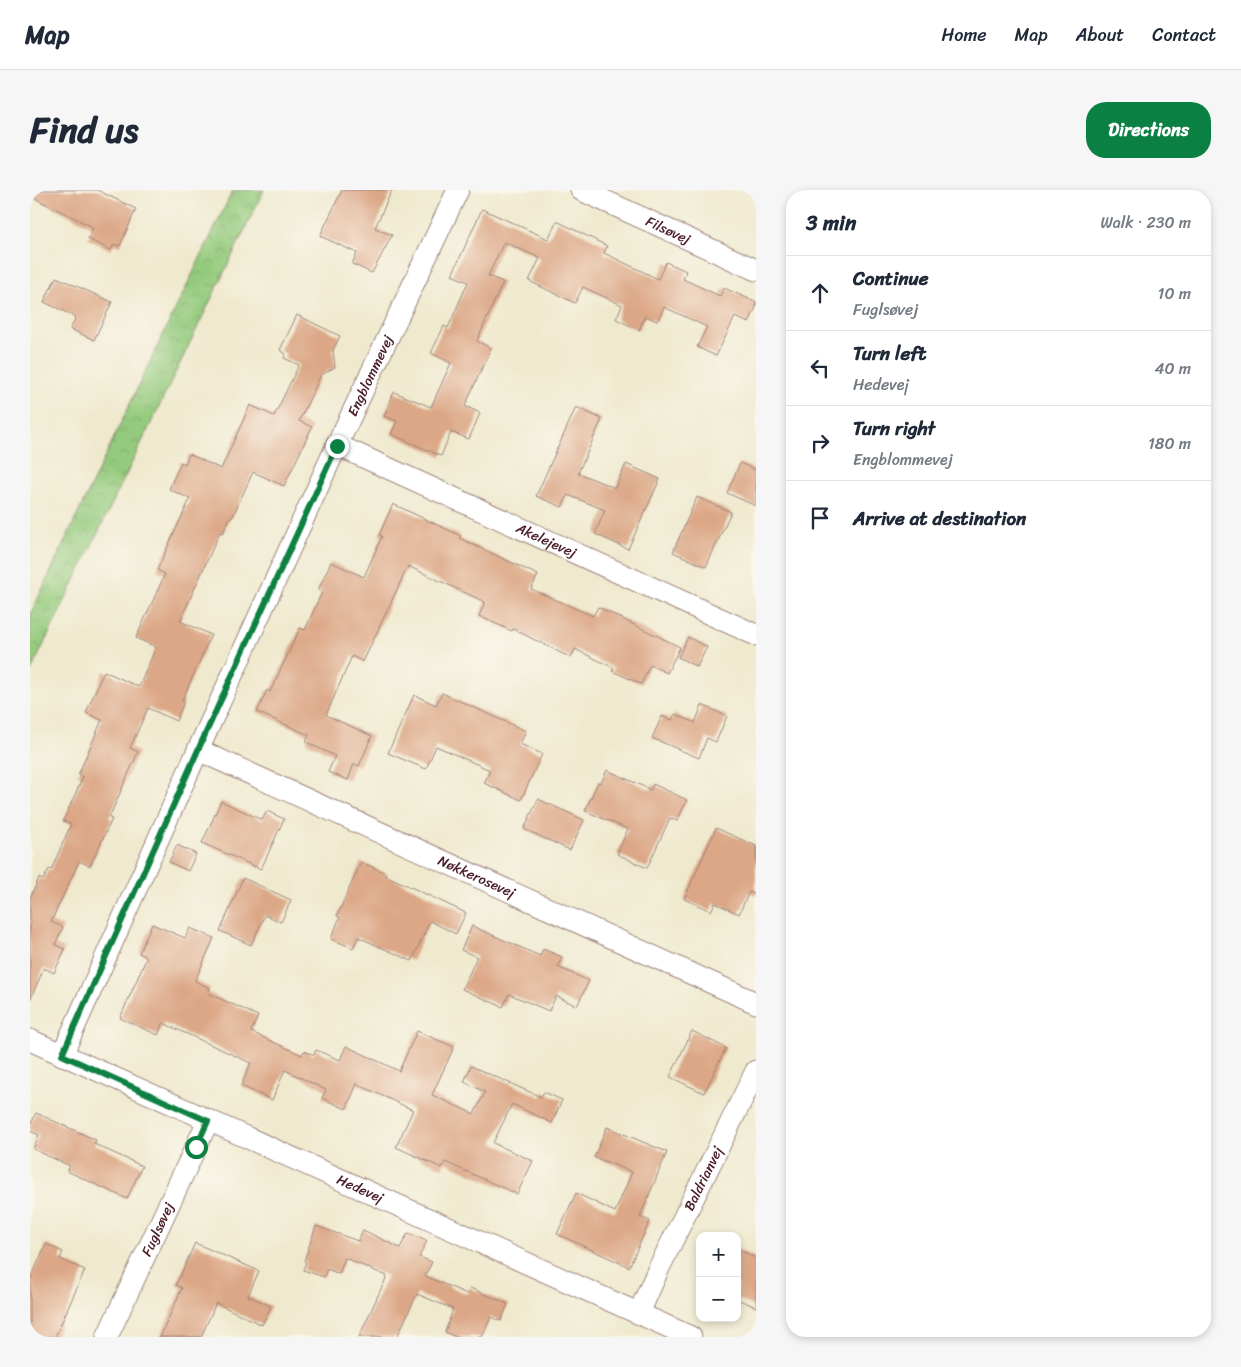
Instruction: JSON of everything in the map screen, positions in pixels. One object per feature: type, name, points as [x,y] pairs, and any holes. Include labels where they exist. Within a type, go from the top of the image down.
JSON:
[{"type":"street","name":"Engblommevej","points":[[62,1055],[198,750],[337,446],[458,190]]},
{"type":"street","name":"Filsøvej","points":[[581,190],[756,270]]},
{"type":"street","name":"Akelejevej","points":[[337,446],[756,635]]},
{"type":"street","name":"Nøkkerosevej","points":[[198,750],[756,1003]]},
{"type":"street","name":"Hedevej","points":[[30,1040],[691,1337]]},
{"type":"street","name":"Baldrianvej","points":[[639,1313],[658,1270],[756,1071]]},
{"type":"street","name":"Fuglsøvej","points":[[107,1337],[208,1121]]},
{"type":"green space","points":[[233,190],[264,190],[30,673],[30,615]]},
{"type":"building","points":[[30,190],[97,190],[136,209],[120,246],[114,244],[111,250],[88,239],[93,227],[30,196]]},
{"type":"building","points":[[342,190],[392,190],[375,228],[392,235],[372,273],[352,264],[357,253],[320,236]]},
{"type":"building","points":[[482,209],[548,239],[557,221],[607,246],[604,253],[658,279],[666,262],[686,271],[683,279],[720,296],[724,288],[756,302],[756,307],[749,323],[735,317],[716,356],[697,347],[707,327],[664,307],[657,321],[645,316],[639,330],[616,319],[622,305],[583,287],[575,303],[529,281],[540,258],[504,242],[488,276],[503,282],[477,341],[491,348],[465,406],[480,413],[469,439],[451,432],[441,456],[391,434],[397,421],[384,416],[394,392],[431,407],[451,363],[431,353],[444,326],[448,328],[468,282],[452,275]]},
{"type":"building","points":[[56,277],[112,302],[94,340],[70,329],[76,317],[44,302]]},
{"type":"building","points":[[297,315],[340,336],[333,350],[335,367],[321,375],[299,421],[312,427],[284,486],[253,472],[232,518],[230,517],[223,533],[220,532],[180,621],[211,635],[182,701],[184,702],[176,721],[148,708],[130,748],[138,752],[109,818],[112,819],[90,866],[79,861],[51,922],[63,927],[55,945],[65,949],[54,973],[44,968],[30,1000],[30,898],[39,878],[43,880],[49,869],[51,870],[71,824],[63,821],[83,777],[78,775],[102,720],[86,713],[104,671],[139,687],[156,647],[136,638],[165,574],[157,570],[190,499],[169,489],[181,462],[185,464],[189,454],[221,469],[250,405],[274,416],[299,365],[284,358],[286,354],[280,350]]},
{"type":"building","points":[[576,407],[602,419],[578,473],[615,488],[626,464],[660,479],[628,549],[595,534],[605,510],[568,495],[562,507],[536,496]]},
{"type":"building","points":[[740,463],[756,470],[756,506],[727,493]]},
{"type":"building","points":[[697,497],[731,512],[706,567],[673,552]]},
{"type":"building","points":[[393,504],[461,536],[459,538],[538,575],[531,589],[593,616],[598,607],[680,647],[667,673],[650,665],[641,684],[612,671],[614,668],[575,649],[571,658],[513,629],[512,631],[479,616],[485,602],[408,566],[363,662],[352,656],[326,715],[372,736],[359,766],[354,764],[348,780],[328,772],[335,756],[306,742],[309,735],[257,712],[267,690],[270,692],[300,628],[305,630],[322,592],[318,590],[331,562],[364,577],[382,536],[379,535]]},
{"type":"building","points":[[688,637],[707,647],[697,667],[678,657]]},
{"type":"building","points":[[442,693],[526,731],[520,744],[542,754],[521,800],[484,783],[490,770],[436,746],[426,769],[388,753],[414,695],[436,705]]},
{"type":"building","points":[[702,705],[727,716],[716,742],[707,738],[699,758],[652,738],[662,716],[672,720],[675,714],[695,723]]},
{"type":"building","points":[[607,770],[651,790],[653,784],[687,800],[677,821],[670,818],[647,868],[617,854],[628,829],[585,811],[598,782],[601,783]]},
{"type":"building","points":[[538,799],[584,820],[570,850],[524,829]]},
{"type":"building","points":[[221,801],[262,820],[267,811],[284,819],[261,869],[202,843]]},
{"type":"building","points":[[716,828],[756,846],[756,895],[749,892],[739,914],[715,903],[711,911],[684,899]]},
{"type":"building","points":[[177,845],[196,854],[188,871],[169,862]]},
{"type":"building","points":[[361,862],[466,913],[456,934],[430,921],[412,961],[358,937],[353,948],[331,939],[340,917],[337,916]]},
{"type":"building","points":[[243,878],[291,900],[281,922],[265,915],[251,945],[220,931]]},
{"type":"building","points":[[152,924],[185,938],[190,928],[214,938],[195,981],[210,988],[208,993],[258,1016],[251,1032],[302,1055],[304,1051],[314,1055],[316,1050],[340,1060],[346,1046],[399,1071],[417,1031],[454,1047],[432,1095],[474,1114],[485,1092],[464,1082],[471,1066],[541,1097],[544,1092],[562,1100],[552,1123],[512,1104],[493,1143],[533,1161],[517,1194],[445,1162],[442,1168],[396,1147],[413,1110],[357,1084],[346,1109],[322,1098],[326,1090],[285,1070],[272,1100],[241,1086],[251,1063],[163,1023],[158,1035],[120,1018],[147,957],[139,953]]},
{"type":"building","points":[[472,926],[540,956],[543,949],[562,957],[558,967],[589,981],[577,1006],[556,996],[549,1011],[509,994],[503,1007],[462,989],[477,957],[461,950]]},
{"type":"building","points":[[692,1031],[726,1048],[704,1093],[670,1077]]},
{"type":"building","points":[[36,1113],[96,1140],[94,1144],[142,1166],[127,1199],[67,1171],[70,1166],[33,1149],[39,1135],[30,1131],[30,1126]]},
{"type":"building","points":[[607,1127],[667,1152],[640,1217],[650,1221],[629,1267],[557,1234],[576,1193],[615,1212],[632,1172],[594,1157]]},
{"type":"building","points":[[316,1226],[358,1241],[363,1230],[400,1248],[408,1233],[427,1241],[419,1257],[432,1262],[425,1276],[467,1294],[470,1288],[508,1304],[501,1321],[491,1317],[482,1337],[456,1337],[445,1332],[453,1309],[417,1294],[397,1337],[359,1337],[387,1276],[345,1258],[339,1274],[327,1269],[324,1277],[303,1270],[306,1262],[304,1261]]},
{"type":"building","points":[[195,1243],[259,1271],[248,1296],[271,1306],[262,1325],[216,1303],[201,1337],[160,1337],[182,1288],[176,1285]]},
{"type":"building","points":[[46,1244],[63,1252],[60,1259],[85,1270],[55,1337],[30,1337],[30,1280]]},
{"type":"building","points":[[741,1251],[756,1258],[756,1307],[741,1301]]},
{"type":"route","points":[[196,1147],[208,1121],[62,1055],[198,750],[337,446]]}]
